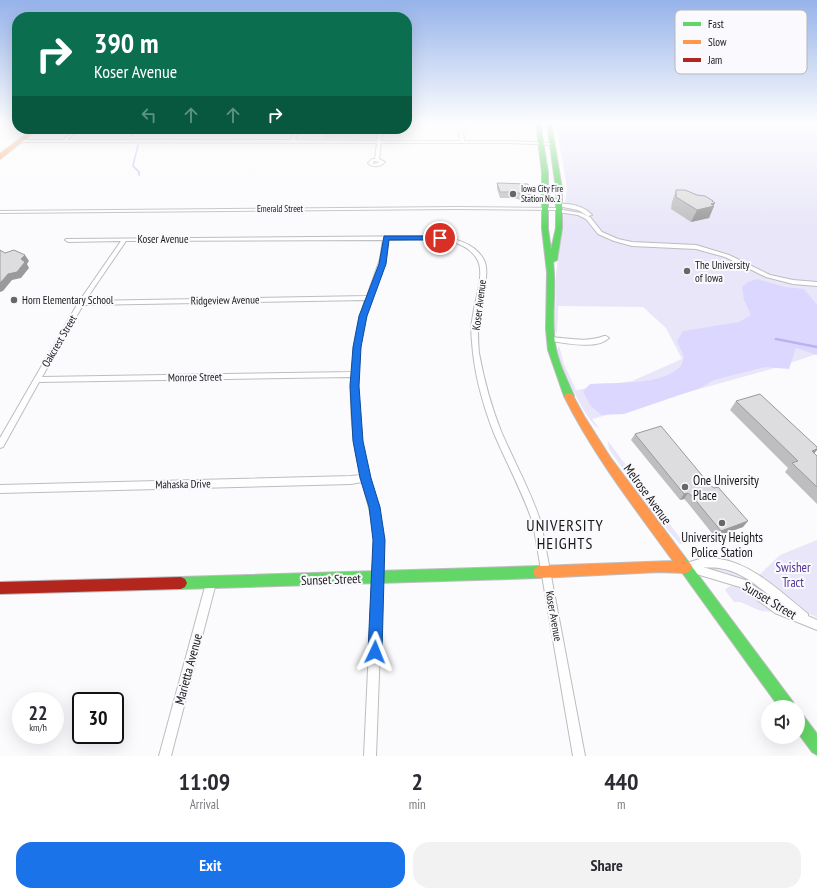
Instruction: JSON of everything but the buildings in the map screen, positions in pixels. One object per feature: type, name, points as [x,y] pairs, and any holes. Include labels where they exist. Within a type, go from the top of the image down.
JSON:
[{"type":"main road","name":"Melrose Avenue","points":[[543,157],[545,173],[545,229],[551,272],[550,339],[555,361],[563,382],[585,426],[614,469],[783,700]]},
{"type":"main road","name":"Melrose Avenue","points":[[551,272],[558,234],[560,208],[555,157]]},
{"type":"main road","name":"Sunset Street","points":[[0,588],[378,578],[659,566],[686,567]]},
{"type":"main road","points":[[805,730],[817,746]]},
{"type":"street","name":"Emerald Street","points":[[0,212],[560,208],[579,214],[592,221],[600,233],[616,240],[632,244],[701,248],[727,256],[768,276],[793,282],[817,284]]},
{"type":"street","points":[[370,756],[379,540],[378,523],[366,478],[356,425],[355,374],[360,330],[369,298],[382,264],[386,238]]},
{"type":"street","name":"Koser Avenue","points":[[68,240],[431,238],[448,239],[470,248],[481,258],[484,268],[476,311],[475,332],[478,368],[492,417],[532,505],[537,523],[579,756]]},
{"type":"street","name":"Oakcrest Street","points":[[0,445],[81,303],[124,240]]},
{"type":"street","name":"Ridgeview Avenue","points":[[81,303],[369,298]]},
{"type":"street","points":[[550,339],[597,341],[606,338]]},
{"type":"street","name":"Monroe Street","points":[[36,380],[355,374]]},
{"type":"street","name":"Mahaska Drive","points":[[0,489],[350,480],[366,478]]},
{"type":"street","name":"Sunset Street","points":[[686,567],[742,583],[779,609],[813,623]]},
{"type":"street","name":"Marietta Avenue","points":[[165,756],[211,583]]},
{"type":"green space","name":"The University of Iowa","points":[[562,157],[817,157],[817,354],[778,367],[592,419],[599,428],[587,416],[568,380],[557,350],[559,346],[564,364],[576,390],[632,381],[682,359],[666,328],[643,307],[558,306],[557,334],[555,330],[556,275],[567,188]]},
{"type":"green space","points":[[608,441],[684,543],[680,544],[653,513],[609,449]]},
{"type":"green space","name":"Swisher Tract","points":[[817,540],[817,618],[792,604],[754,573],[759,575],[780,555]]},
{"type":"green space","points":[[710,566],[731,571],[750,580],[783,606],[742,579],[727,573],[713,570]]},
{"type":"green space","points":[[735,585],[742,587],[775,612],[761,611],[740,602],[734,602],[725,590],[728,587]]},
{"type":"shaded area","points":[[757,279],[785,287],[804,289],[817,305],[817,355],[796,348],[789,369],[765,367],[714,380],[700,388],[624,414],[601,415],[590,405],[583,391],[590,384],[624,383],[649,380],[670,374],[679,368],[682,365],[684,357],[677,341],[683,331],[739,322],[751,315],[744,300],[742,287],[748,282]]},
{"type":"waterway","points":[[135,157],[133,166],[139,172],[139,175]]},
{"type":"waterway","points":[[776,339],[817,347]]},
{"type":"traffic: fast","points":[[543,157],[545,173],[545,229],[551,272],[550,329],[552,350],[569,396]]},
{"type":"traffic: fast","points":[[553,260],[559,228],[559,189],[554,157]]},
{"type":"traffic: fast","points":[[680,560],[783,700]]},
{"type":"traffic: fast","points":[[181,583],[539,572]]},
{"type":"traffic: fast","points":[[805,730],[817,747]]},
{"type":"traffic: slow","points":[[569,396],[592,439],[620,481],[680,560]]},
{"type":"traffic: slow","points":[[539,572],[659,566],[686,567]]},
{"type":"traffic: jam","points":[[0,588],[181,583]]},
{"type":"place","name":"Iowa City Fire Station No. 2","points":[[513,194]]},
{"type":"place","name":"The University of Iowa","points":[[687,271]]},
{"type":"place","name":"Horn Elementary School","points":[[14,300]]},
{"type":"place","name":"One University Place","points":[[685,487]]},
{"type":"place","name":"University Heights Police Station","points":[[722,523]]},
{"type":"district","name":"UNIVERSITY HEIGHTS","points":[[565,534]]},
{"type":"route","points":[[375,652],[378,588],[378,523],[361,460],[358,441],[354,386],[357,347],[367,303],[380,273],[386,238],[440,238]]}]
